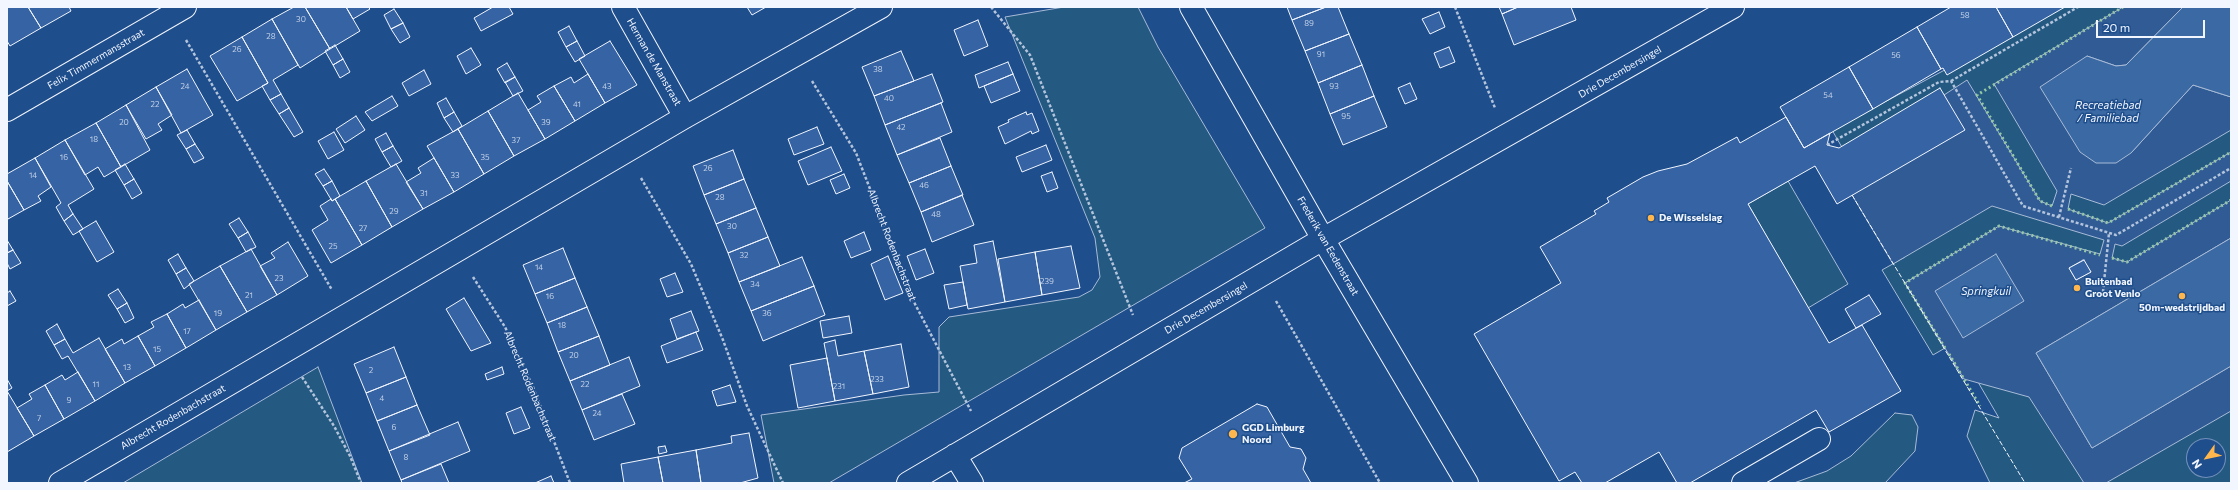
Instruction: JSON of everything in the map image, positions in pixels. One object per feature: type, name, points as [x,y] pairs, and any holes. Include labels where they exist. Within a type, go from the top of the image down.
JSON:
[{"type":"street","name":"Herman de Manstraat","points":[[622,7],[686,117]]},
{"type":"street","name":"Albrecht Rodenbachstraat","points":[[60,483],[686,117],[881,7]]},
{"type":"street","name":"Frederik van Eedenstraat","points":[[1191,7],[1323,239],[1467,483]]},
{"type":"street","name":"Drie Decembersingel","points":[[908,483],[1323,239],[1733,7]]},
{"type":"street","name":"Felix Timmermansstraat","points":[[7,110],[178,11]]},
{"type":"street","points":[[1743,483],[1819,440]]},
{"type":"street","points":[[955,455],[972,483]]},
{"type":"path","points":[[991,7],[1030,55],[1133,316]]},
{"type":"path","points":[[1455,7],[1506,136]]},
{"type":"path","points":[[1827,146],[1938,82],[1951,81],[2078,7]]},
{"type":"path","points":[[178,11],[348,316]]},
{"type":"path","name":"Albrecht Rodenbachstraat","points":[[796,56],[856,153],[915,304],[985,438]]},
{"type":"path","points":[[1951,81],[2023,206],[2116,235],[2231,168]]},
{"type":"path","points":[[626,152],[691,264],[723,340],[747,406],[783,483]]},
{"type":"path","points":[[2059,217],[2071,168]]},
{"type":"path","points":[[2103,292],[2109,232]]},
{"type":"path","name":"Albrecht Rodenbachstraat","points":[[456,252],[504,327],[533,387],[570,483]]},
{"type":"path","points":[[1261,276],[1380,483]]},
{"type":"path","points":[[286,351],[334,426],[350,456],[361,483]]},
{"type":"shaded area","points":[[1064,7],[1138,7],[1158,47],[1265,228],[829,483],[774,483],[761,415],[904,395],[939,392],[939,327],[949,317],[1079,297],[1092,290],[1100,277],[1095,238],[1005,17]]},
{"type":"shaded area","name":"Buitenbad Groot Venlo","points":[[2063,7],[2231,7],[2231,483],[1990,483],[1967,436],[1975,410],[1999,418],[1916,276],[1905,283],[1945,348],[1933,355],[1882,270],[1905,257],[1832,130]]},
{"type":"shaded area","points":[[2123,7],[2183,7],[2126,65],[2116,66],[2087,56],[2131,153],[2193,85],[2231,97],[2231,130],[2104,205],[2071,194],[2068,209],[2108,223],[2231,152],[2231,181],[2122,246],[2115,244],[2112,258],[2127,262],[2231,200],[2231,238],[2036,353],[2092,448],[2231,366],[2231,411],[2106,483],[2084,483],[2029,397],[1964,379],[1905,283],[1999,226],[2100,254],[2104,240],[1992,206],[1893,264],[1852,195],[1944,95],[1967,80],[2040,201],[2052,206],[2057,191],[1994,84]],"holes":[[[2083,260],[2091,272],[2076,280],[2069,268]]]},
{"type":"shaded area","points":[[1788,181],[1848,284],[1808,308],[1748,204]]},
{"type":"shaded area","points":[[318,367],[362,483],[123,483]]},
{"type":"shaded area","points":[[1895,413],[1912,415],[1918,427],[1915,451],[1885,483],[1794,483],[1827,471],[1851,456]]},
{"type":"water","name":"Recreatiebad / Familiebad","points":[[2183,7],[2231,7],[2231,97],[2193,85],[2131,153],[2116,163],[2096,163],[2080,152],[2040,87],[2087,56],[2116,66],[2126,65]]},
{"type":"water","name":"50m-wedstrijdbad","points":[[2231,238],[2231,366],[2092,448],[2036,353]]},
{"type":"water","name":"Springkuil","points":[[1996,254],[2024,301],[1963,338],[1935,291]]},
{"type":"building","points":[[7,7],[28,7],[41,28],[10,46],[7,41]]},
{"type":"building","points":[[28,7],[69,7],[71,11],[41,28]]},
{"type":"building","points":[[294,7],[305,7],[330,49],[300,68],[272,19]]},
{"type":"building","points":[[305,7],[346,7],[360,31],[330,49]]},
{"type":"building","points":[[346,7],[368,7],[370,9],[353,19]]},
{"type":"building","points":[[493,7],[509,7],[513,14],[481,31],[474,18]]},
{"type":"building","points":[[747,7],[766,7],[752,15]]},
{"type":"building","points":[[1287,7],[1326,7],[1292,20]]},
{"type":"building","points":[[1326,7],[1338,7],[1349,34],[1305,51],[1292,20]]},
{"type":"building","points":[[1499,7],[1518,7],[1502,14]]},
{"type":"building","points":[[1518,7],[1571,7],[1576,20],[1514,45],[1502,14]]},
{"type":"building","points":[[1951,7],[1996,7],[2013,37],[1947,75],[1943,68],[1941,69],[1917,27]]},
{"type":"building","points":[[1996,7],[2065,7],[2013,37]]},
{"type":"building","points":[[394,9],[403,23],[391,29],[384,15]]},
{"type":"building","points":[[1439,12],[1445,27],[1430,34],[1422,19]]},
{"type":"building","points":[[272,19],[298,65],[273,80],[281,94],[270,100],[262,86],[268,83],[242,37]]},
{"type":"building","points":[[978,20],[988,46],[964,56],[954,30]]},
{"type":"building","points":[[403,23],[410,37],[400,43],[391,29]]},
{"type":"building","points":[[569,26],[577,41],[566,47],[558,32]]},
{"type":"building","points":[[1917,27],[1941,69],[1873,109],[1849,67]]},
{"type":"building","points":[[1349,34],[1362,65],[1318,83],[1305,51]]},
{"type":"building","points":[[242,37],[268,83],[237,101],[210,56]]},
{"type":"building","points":[[577,41],[585,56],[575,62],[566,47]]},
{"type":"building","points":[[610,41],[637,85],[605,103],[579,59]]},
{"type":"building","points":[[335,45],[343,59],[333,65],[325,51]]},
{"type":"building","points":[[1449,47],[1455,62],[1440,68],[1434,53]]},
{"type":"building","points":[[471,48],[481,65],[466,74],[457,56]]},
{"type":"building","points":[[901,51],[914,81],[874,96],[862,67]]},
{"type":"building","points":[[343,59],[350,72],[340,78],[333,65]]},
{"type":"building","points":[[1008,62],[1013,74],[979,88],[975,75]]},
{"type":"building","points":[[507,63],[515,77],[505,83],[497,69]]},
{"type":"building","points":[[1362,65],[1374,96],[1330,114],[1318,83]]},
{"type":"building","points":[[1849,67],[1873,109],[1804,148],[1780,107]]},
{"type":"building","points":[[187,69],[213,115],[181,133],[156,87]]},
{"type":"building","points":[[424,70],[431,84],[409,96],[402,83]]},
{"type":"building","points":[[588,74],[605,103],[575,121],[554,86],[571,77],[574,83]]},
{"type":"building","points":[[932,74],[943,102],[885,125],[874,96]]},
{"type":"building","points":[[1013,74],[1020,91],[991,103],[984,86]]},
{"type":"building","points":[[515,77],[523,91],[513,96],[505,82]]},
{"type":"building","points":[[1410,83],[1417,99],[1405,104],[1398,88]]},
{"type":"building","points":[[554,86],[575,121],[545,139],[528,110],[541,102],[537,96]]},
{"type":"building","points":[[156,87],[172,115],[158,124],[162,130],[146,139],[126,105]]},
{"type":"building","points":[[1940,88],[1965,130],[1837,204],[1815,166],[1748,204],[1829,343],[1862,325],[1901,391],[1829,432],[1816,410],[1690,483],[1677,483],[1659,452],[1605,483],[1582,483],[1575,472],[1559,481],[1474,334],[1561,283],[1540,247],[1596,214],[1594,211],[1609,202],[1607,198],[1643,177],[1658,171],[1687,164],[1737,137],[1740,143],[1786,117],[1804,148],[1830,133],[1827,145],[1839,148]]},
{"type":"building","points":[[518,93],[545,139],[514,156],[488,111]]},
{"type":"building","points":[[281,94],[289,108],[279,114],[270,100]]},
{"type":"building","points":[[392,96],[398,106],[372,121],[365,112]]},
{"type":"building","points":[[1374,96],[1387,127],[1343,145],[1330,114]]},
{"type":"building","points":[[446,98],[454,112],[444,118],[437,103]]},
{"type":"building","points":[[941,103],[952,132],[897,155],[885,125]]},
{"type":"building","points":[[126,105],[150,150],[121,167],[96,123]]},
{"type":"building","points":[[289,108],[303,132],[294,137],[279,114]]},
{"type":"building","points":[[488,111],[514,156],[484,174],[458,129]]},
{"type":"building","points":[[454,112],[462,126],[453,132],[444,118]]},
{"type":"building","points":[[1026,112],[1027,115],[1032,113],[1039,131],[1032,134],[1031,131],[1005,144],[998,127],[1009,122],[1008,120]]},
{"type":"building","points":[[356,116],[365,130],[345,143],[336,129]]},
{"type":"building","points":[[96,123],[121,167],[104,177],[98,167],[85,175],[65,140]]},
{"type":"building","points":[[817,127],[824,144],[794,155],[788,139]]},
{"type":"building","points":[[458,129],[484,174],[454,192],[427,146]]},
{"type":"building","points":[[187,130],[195,144],[186,149],[177,135]]},
{"type":"building","points":[[334,132],[344,150],[328,159],[318,141]]},
{"type":"building","points":[[386,133],[393,146],[382,152],[375,139]]},
{"type":"building","points":[[940,138],[951,166],[909,183],[897,155]]},
{"type":"building","points":[[65,140],[94,189],[68,205],[73,214],[64,221],[56,207],[61,203],[35,158]]},
{"type":"building","points":[[195,144],[204,158],[194,163],[186,149]]},
{"type":"building","points":[[1046,145],[1052,160],[1022,172],[1016,157]]},
{"type":"building","points":[[393,146],[402,161],[391,167],[382,152]]},
{"type":"building","points":[[831,147],[842,171],[808,185],[798,161]]},
{"type":"building","points":[[733,150],[744,179],[704,195],[693,166]]},
{"type":"building","points":[[35,158],[51,187],[38,196],[41,201],[24,210],[7,181],[7,174]]},
{"type":"building","points":[[434,158],[454,192],[423,209],[406,182],[421,173],[418,168]]},
{"type":"building","points":[[125,164],[134,179],[124,185],[115,170]]},
{"type":"building","points":[[396,164],[423,209],[392,227],[366,181]]},
{"type":"building","points":[[951,166],[963,195],[921,212],[909,183]]},
{"type":"building","points":[[324,169],[332,181],[323,186],[315,174]]},
{"type":"building","points":[[1052,172],[1058,188],[1047,192],[1041,176]]},
{"type":"building","points":[[844,174],[850,188],[836,194],[830,180]]},
{"type":"building","points":[[134,179],[142,193],[132,199],[124,185]]},
{"type":"building","points":[[744,179],[756,208],[716,224],[704,195]]},
{"type":"building","points":[[7,181],[24,210],[8,219],[7,217]]},
{"type":"building","points":[[332,181],[340,196],[332,201],[323,186]]},
{"type":"building","points":[[366,181],[392,227],[362,245],[335,199]]},
{"type":"building","points":[[962,195],[974,225],[932,242],[921,212]]},
{"type":"building","points":[[331,199],[332,201],[335,199],[362,245],[331,263],[312,230],[328,220],[320,206]]},
{"type":"building","points":[[756,208],[768,237],[728,253],[716,224]]},
{"type":"building","points":[[73,214],[83,229],[73,235],[64,221]]},
{"type":"building","points":[[239,218],[248,232],[238,238],[229,224]]},
{"type":"building","points":[[96,221],[114,252],[97,262],[79,231]]},
{"type":"building","points":[[248,232],[256,247],[246,252],[238,238]]},
{"type":"building","points":[[864,232],[871,250],[851,258],[844,241]]},
{"type":"building","points":[[768,237],[780,266],[739,282],[728,253]]},
{"type":"building","points":[[7,240],[13,250],[7,253]]},
{"type":"building","points":[[993,241],[1005,302],[968,309],[960,266],[977,263],[974,245]]},
{"type":"building","points":[[288,242],[308,276],[277,295],[260,266],[275,258],[271,253]]},
{"type":"building","points":[[1071,246],[1080,288],[1042,295],[1035,252]]},
{"type":"building","points":[[563,248],[575,278],[535,294],[523,265]]},
{"type":"building","points":[[251,249],[277,295],[247,312],[220,266]]},
{"type":"building","points":[[925,249],[934,273],[916,280],[907,256]]},
{"type":"building","points":[[13,250],[21,263],[10,269],[7,263],[7,253]]},
{"type":"building","points":[[1035,252],[1042,295],[1005,302],[998,259]]},
{"type":"building","points":[[178,254],[186,268],[176,274],[168,260]]},
{"type":"building","points":[[888,256],[903,293],[885,300],[871,264]]},
{"type":"building","points":[[802,257],[814,286],[751,311],[739,282]]},
{"type":"building","points":[[2084,260],[2091,272],[2076,280],[2069,268]]},
{"type":"building","points":[[220,266],[247,312],[216,330],[189,284]]},
{"type":"building","points":[[186,268],[194,281],[184,289],[176,274]]},
{"type":"building","points":[[675,273],[683,292],[667,297],[660,279]]},
{"type":"building","points":[[575,278],[587,307],[547,323],[535,294]]},
{"type":"building","points":[[963,282],[967,305],[949,309],[944,285]]},
{"type":"building","points":[[814,286],[825,315],[763,341],[751,311]]},
{"type":"building","points":[[118,289],[127,303],[117,309],[108,295]]},
{"type":"building","points":[[10,291],[16,301],[7,306],[7,293]]},
{"type":"building","points":[[1869,295],[1881,314],[1856,328],[1845,309]]},
{"type":"building","points":[[464,298],[491,343],[471,351],[446,309]]},
{"type":"building","points":[[199,300],[216,330],[186,348],[167,314],[183,304],[185,308]]},
{"type":"building","points":[[127,303],[134,318],[125,323],[117,309]]},
{"type":"building","points":[[587,307],[599,336],[558,352],[547,323]]},
{"type":"building","points":[[691,311],[699,331],[677,339],[670,319]]},
{"type":"building","points":[[167,314],[186,348],[155,366],[138,336],[154,327],[151,322]]},
{"type":"building","points":[[849,316],[852,333],[823,338],[820,321]]},
{"type":"building","points":[[57,324],[65,339],[54,345],[46,331]]},
{"type":"building","points":[[696,332],[703,350],[667,363],[661,346]]},
{"type":"building","points":[[138,336],[155,366],[125,383],[105,349],[122,339],[124,344]]},
{"type":"building","points":[[599,336],[610,365],[570,381],[558,352]]},
{"type":"building","points":[[99,338],[125,383],[95,401],[68,356],[62,359],[54,345],[65,339],[73,353]]},
{"type":"building","points":[[835,340],[838,356],[864,351],[873,394],[835,401],[824,343]]},
{"type":"building","points":[[901,344],[909,387],[873,394],[864,351]]},
{"type":"building","points":[[394,347],[406,377],[366,393],[354,364]]},
{"type":"building","points":[[629,357],[640,386],[582,410],[570,381]]},
{"type":"building","points":[[827,358],[835,401],[798,408],[790,365]]},
{"type":"building","points":[[502,367],[504,374],[487,380],[485,374]]},
{"type":"building","points":[[78,372],[95,401],[64,419],[45,385],[62,375],[65,380]]},
{"type":"building","points":[[406,377],[417,405],[377,421],[366,393]]},
{"type":"building","points":[[7,379],[12,388],[7,391]]},
{"type":"building","points":[[45,385],[64,419],[34,436],[17,408],[32,399],[29,394]]},
{"type":"building","points":[[730,385],[736,402],[717,406],[712,391]]},
{"type":"building","points":[[7,391],[34,436],[7,452]]},
{"type":"building","points":[[622,394],[635,424],[594,440],[582,410]]},
{"type":"building","points":[[1257,404],[1267,407],[1290,447],[1301,449],[1306,458],[1303,469],[1311,483],[1184,483],[1192,479],[1179,458],[1182,448]]},
{"type":"building","points":[[417,405],[430,435],[389,451],[377,421]]},
{"type":"building","points":[[521,407],[530,428],[514,434],[506,413]]},
{"type":"building","points":[[458,422],[470,451],[401,480],[389,451]]},
{"type":"building","points":[[749,433],[758,478],[740,483],[701,483],[696,450],[732,443],[731,436]]},
{"type":"building","points":[[665,446],[667,452],[659,454],[658,447]]},
{"type":"building","points":[[696,450],[701,483],[663,483],[658,457]]},
{"type":"building","points":[[658,457],[663,483],[624,483],[621,464]]},
{"type":"building","points":[[441,464],[449,483],[402,483],[401,480]]},
{"type":"building","points":[[551,476],[554,483],[535,483]]},
{"type":"hedge","points":[[2052,206],[2040,201],[1977,95],[2123,7]]},
{"type":"hedge","points":[[2068,209],[2108,223],[2231,152]]},
{"type":"hedge","points":[[2112,258],[2127,262],[2231,200]]},
{"type":"hedge","points":[[1945,348],[1905,283],[1999,226],[2100,255]]},
{"type":"hedge","points":[[1949,354],[1980,406]]},
{"type":"fence","points":[[1852,195],[2025,483]]},
{"type":"place","name":"De Wisselslag","points":[[1651,218]]},
{"type":"place","name":"Buitenbad Groot Venlo","points":[[2077,288]]},
{"type":"place","name":"50m-wedstrijdbad","points":[[2182,296]]},
{"type":"place","name":"GGD Limburg Noord","points":[[1233,434]]}]
